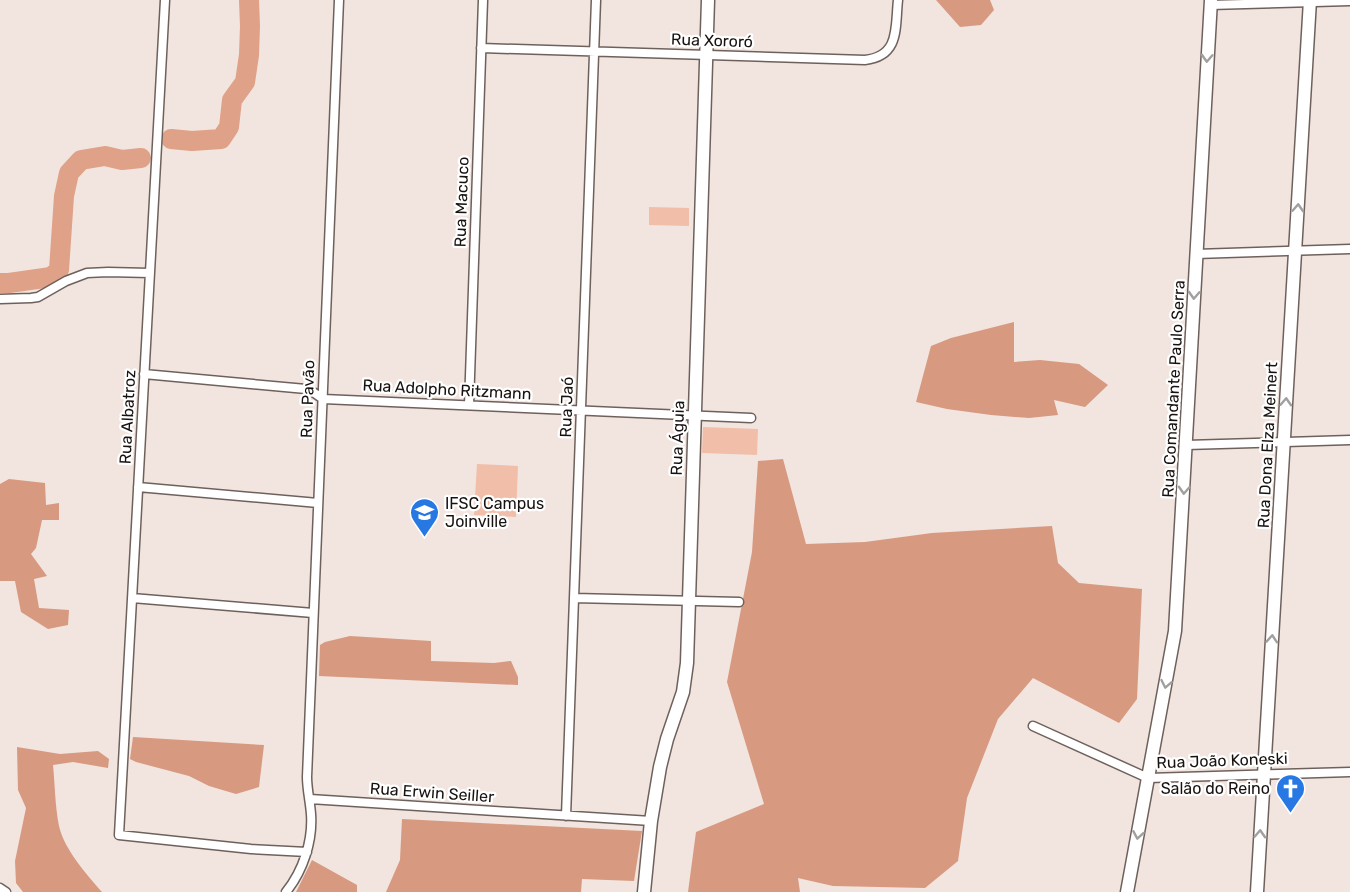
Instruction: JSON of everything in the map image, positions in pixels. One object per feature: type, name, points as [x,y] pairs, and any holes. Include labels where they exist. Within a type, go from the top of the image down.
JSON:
[{"type":"street","name":"Rua Albatroz","points":[[165,0],[119,836],[250,849],[307,852]]},
{"type":"street","name":"Rua Pavão","points":[[310,799],[307,777],[339,0]]},
{"type":"street","name":"Rua Macuco","points":[[469,405],[483,0]]},
{"type":"street","name":"Rua Jaó","points":[[566,816],[596,0]]},
{"type":"street","name":"Rua Águia","points":[[644,892],[651,821],[663,753],[685,679],[708,0]]},
{"type":"street","name":"Rua Xororó","points":[[481,48],[865,60],[887,52],[891,46],[898,0]]},
{"type":"street","name":"Rua Dona Elza Meinert","points":[[1257,892],[1310,1]]},
{"type":"street","points":[[1210,3],[1350,1]]},
{"type":"street","name":"Rua Comandante Paulo Serra","points":[[1127,892],[1175,638],[1210,3]]},
{"type":"street","points":[[1196,254],[1350,249]]},
{"type":"street","points":[[0,299],[38,297],[66,281],[87,273],[150,273]]},
{"type":"street","name":"Rua Adolpho Ritzmann","points":[[144,374],[306,389],[322,399],[751,418]]},
{"type":"street","points":[[1186,445],[1350,440]]},
{"type":"street","points":[[138,487],[318,503]]},
{"type":"street","points":[[132,598],[314,613]]},
{"type":"street","points":[[574,598],[738,602]]},
{"type":"street","name":"Rua João Koneski","points":[[1034,726],[1148,778],[1350,772]]},
{"type":"street","points":[[286,892],[296,878],[307,852],[312,827],[310,799]]},
{"type":"street","name":"Rua Erwin Seiller","points":[[310,799],[651,821]]},
{"type":"shaded area","points":[[936,0],[990,0],[994,10],[981,25],[960,27]]},
{"type":"shaded area","points":[[649,207],[689,208],[689,226],[649,225]]},
{"type":"shaded area","points":[[1014,322],[1014,362],[1040,360],[1079,364],[1108,385],[1085,407],[1054,400],[1058,415],[1029,418],[947,409],[916,402],[931,346],[951,338]]},
{"type":"shaded area","points":[[703,427],[758,429],[757,455],[702,453]]},
{"type":"shaded area","points":[[783,459],[806,544],[865,542],[932,533],[1052,526],[1058,563],[1079,583],[1142,589],[1137,699],[1119,723],[1033,678],[998,719],[967,798],[958,861],[925,888],[833,886],[798,878],[800,892],[688,892],[696,832],[764,804],[727,682],[752,552],[758,461]]},
{"type":"shaded area","points":[[477,464],[518,466],[516,517],[474,515]]},
{"type":"shaded area","points":[[9,479],[45,483],[46,505],[59,503],[59,520],[42,520],[36,548],[31,554],[47,576],[34,579],[39,608],[69,610],[68,625],[48,629],[21,612],[15,581],[0,581],[0,484]]},
{"type":"shaded area","points":[[350,636],[431,641],[431,661],[494,663],[511,661],[518,677],[518,685],[319,676],[320,645]]},
{"type":"shaded area","points":[[133,737],[264,745],[259,787],[236,794],[209,786],[189,776],[136,762],[130,759]]},
{"type":"shaded area","points":[[17,747],[60,754],[98,751],[109,759],[108,768],[73,762],[53,765],[57,811],[62,835],[77,861],[102,892],[23,892],[16,883],[15,861],[26,808],[18,790]]},
{"type":"shaded area","points":[[402,819],[642,831],[634,881],[582,879],[581,892],[386,892],[400,860]]},
{"type":"shaded area","points":[[312,860],[357,885],[357,892],[296,892]]},
{"type":"waterway","points":[[171,139],[192,141],[221,139],[229,127],[232,100],[245,82],[249,55],[249,0]]},
{"type":"waterway","points":[[0,283],[51,277],[59,270],[64,196],[69,173],[81,160],[105,156],[122,160],[141,158]]},
{"type":"place","name":"IFSC Campus Joinville","points":[[424,538]]},
{"type":"place","name":"Salão do Reino","points":[[1291,814]]}]
